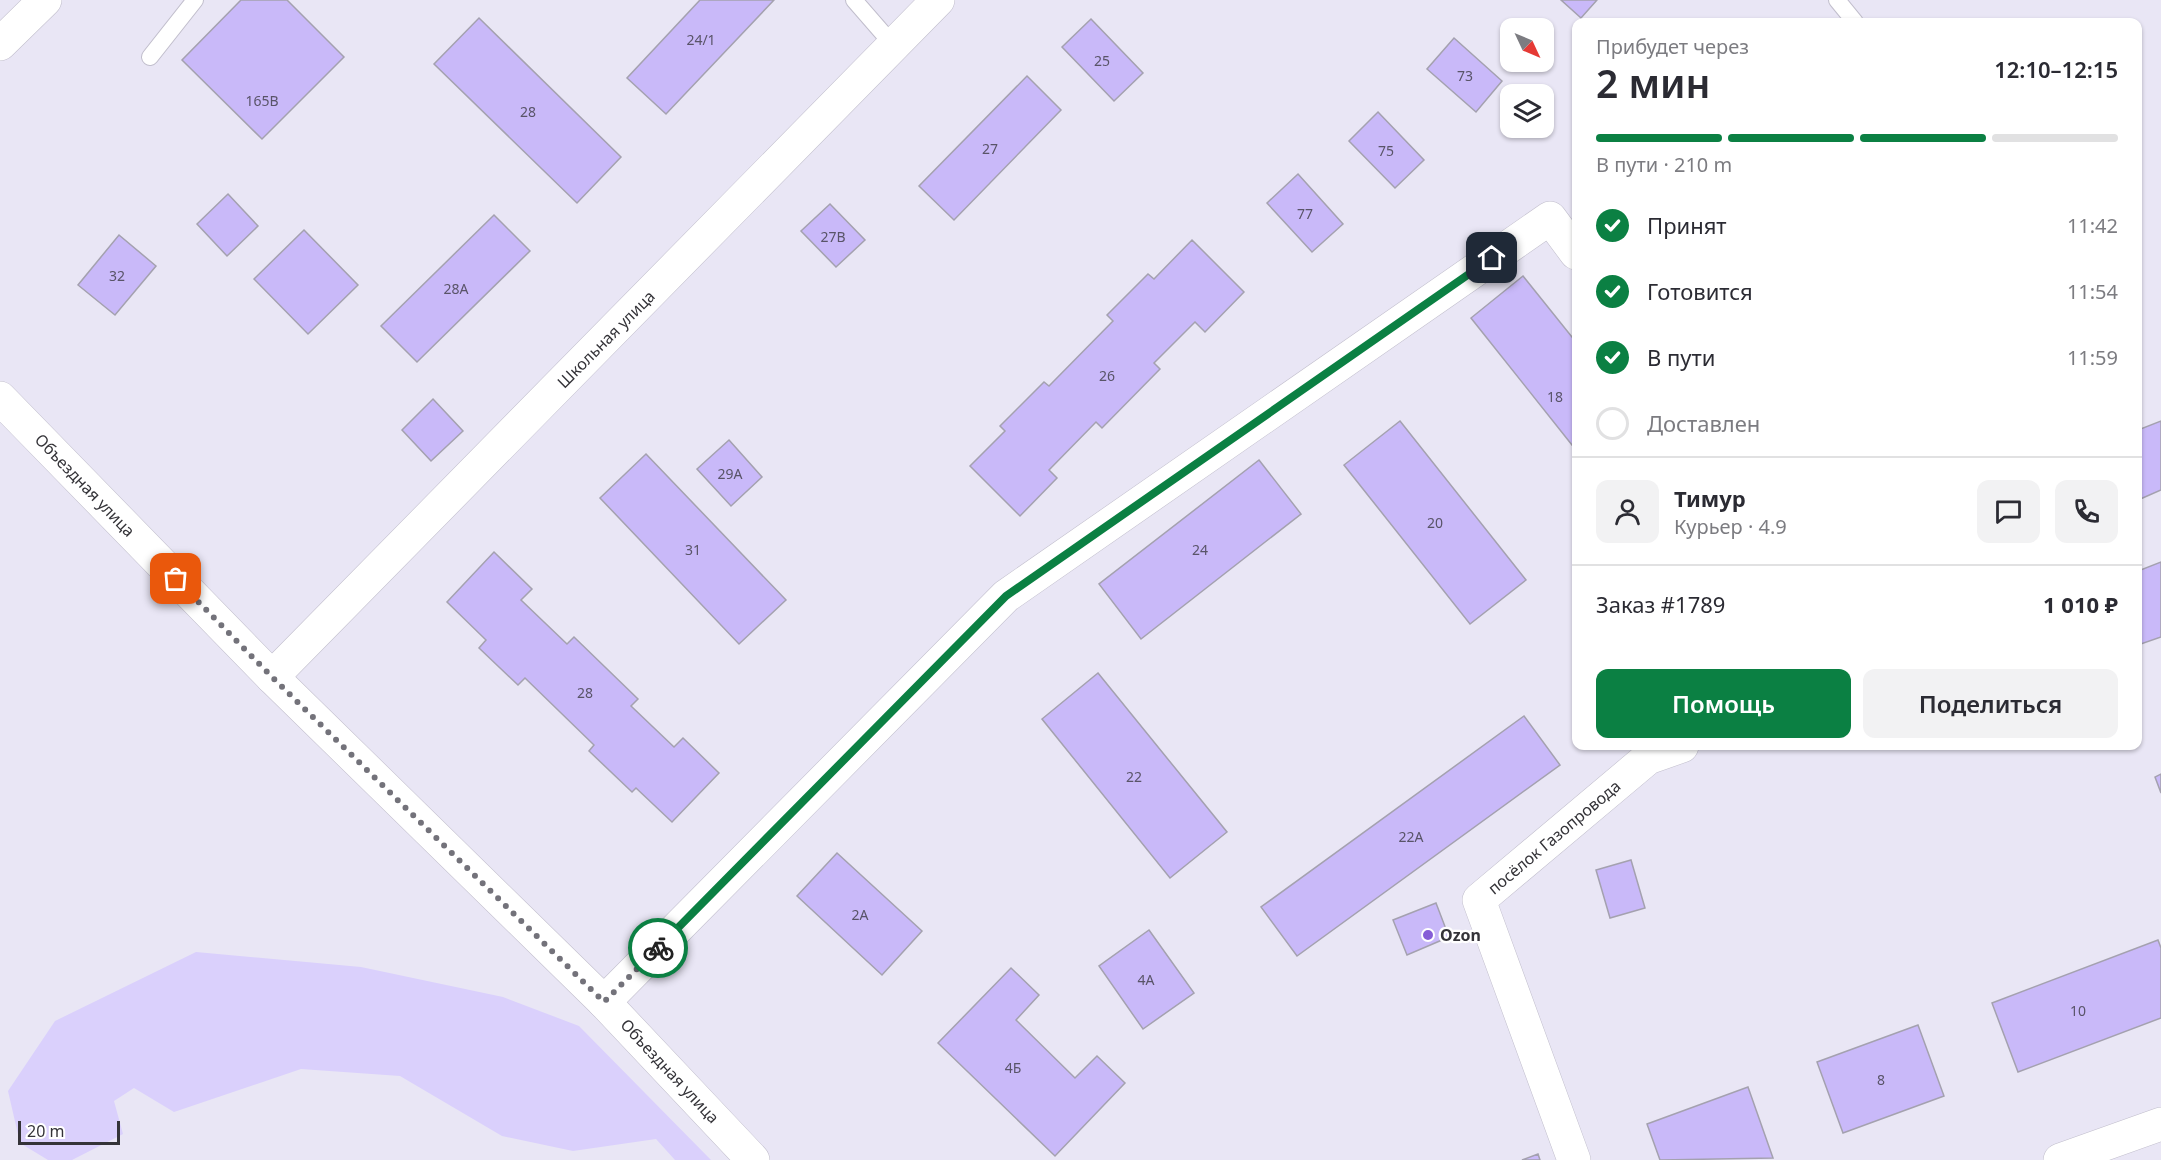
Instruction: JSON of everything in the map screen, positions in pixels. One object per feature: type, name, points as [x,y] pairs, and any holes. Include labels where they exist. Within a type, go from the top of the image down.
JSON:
[{"type":"street","points":[[0,44],[45,0]]},
{"type":"street","name":"Школьная улица","points":[[272,677],[938,0]]},
{"type":"street","points":[[604,1002],[1006,596],[1550,218],[1572,248]]},
{"type":"street","name":"Объездная улица","points":[[0,398],[272,677],[604,1002],[753,1160]]},
{"type":"street","name":"посёлок Газопровода","points":[[1574,1160],[1479,900],[1648,758],[1671,750]]},
{"type":"street","points":[[2060,1160],[2161,1124]]},
{"type":"lane","points":[[150,57],[195,0]]},
{"type":"lane","points":[[854,0],[894,46]]},
{"type":"lane","points":[[1837,0],[1852,18]]},
{"type":"shaded area","points":[[196,952],[361,967],[503,997],[579,1026],[711,1160],[675,1160],[656,1139],[573,1151],[502,1136],[400,1076],[301,1069],[174,1112],[134,1088],[114,1101],[123,1134],[72,1160],[48,1160],[20,1143],[8,1091],[55,1021]]},
{"type":"building","points":[[241,0],[287,0],[344,57],[262,139],[182,60]]},
{"type":"building","points":[[700,0],[774,0],[666,114],[627,78]]},
{"type":"building","points":[[1561,0],[1597,0],[1581,18]]},
{"type":"building","points":[[479,18],[621,157],[577,203],[434,64]]},
{"type":"building","points":[[1091,19],[1143,73],[1114,101],[1062,47]]},
{"type":"building","points":[[1454,38],[1502,81],[1476,112],[1427,69]]},
{"type":"building","points":[[1027,76],[1061,110],[954,220],[919,186]]},
{"type":"building","points":[[1378,112],[1424,160],[1395,188],[1349,141]]},
{"type":"building","points":[[1298,174],[1343,224],[1312,252],[1267,203]]},
{"type":"building","points":[[228,194],[258,226],[227,256],[197,224]]},
{"type":"building","points":[[830,204],[865,240],[836,267],[801,231]]},
{"type":"building","points":[[494,215],[530,251],[417,362],[381,326]]},
{"type":"building","points":[[304,230],[358,285],[308,334],[254,279]]},
{"type":"building","points":[[119,235],[156,266],[115,315],[78,285]]},
{"type":"building","points":[[1192,240],[1244,292],[1205,332],[1195,322],[1154,363],[1160,369],[1102,428],[1096,422],[1049,470],[1057,478],[1020,516],[970,466],[1005,431],[1000,426],[1044,382],[1049,386],[1113,321],[1107,315],[1148,274],[1154,279]]},
{"type":"building","points":[[1523,276],[1572,337],[1572,445],[1471,318]]},
{"type":"building","points":[[433,399],[463,431],[431,461],[402,430]]},
{"type":"building","points":[[1400,421],[1526,580],[1470,624],[1344,465]]},
{"type":"building","points":[[2161,421],[2161,490],[2142,498],[2142,428]]},
{"type":"building","points":[[729,440],[762,477],[731,506],[697,469]]},
{"type":"building","points":[[646,454],[786,600],[739,644],[600,498]]},
{"type":"building","points":[[1259,460],[1301,514],[1141,639],[1099,584]]},
{"type":"building","points":[[494,552],[532,589],[521,600],[567,644],[574,637],[638,699],[631,706],[674,747],[683,738],[719,773],[672,822],[636,788],[632,792],[589,751],[594,745],[525,678],[518,685],[479,648],[486,640],[447,602]]},
{"type":"building","points":[[2161,562],[2161,637],[2142,644],[2142,569]]},
{"type":"building","points":[[1098,673],[1227,832],[1170,878],[1042,719]]},
{"type":"building","points":[[1524,716],[1560,765],[1297,956],[1261,907]]},
{"type":"building","points":[[2161,774],[2161,793],[2155,777]]},
{"type":"building","points":[[837,853],[922,931],[882,975],[797,896]]},
{"type":"building","points":[[1631,860],[1645,908],[1610,918],[1596,870]]},
{"type":"building","points":[[1436,903],[1449,937],[1407,955],[1393,920]]},
{"type":"building","points":[[1149,930],[1194,993],[1143,1029],[1099,966]]},
{"type":"building","points":[[2158,940],[2161,948],[2161,1018],[2018,1072],[1992,1003]]},
{"type":"building","points":[[1011,968],[1039,995],[1016,1020],[1075,1078],[1097,1056],[1125,1083],[1055,1156],[938,1043]]},
{"type":"building","points":[[1918,1025],[1944,1096],[1843,1133],[1817,1062]]},
{"type":"building","points":[[1748,1087],[1773,1158],[1660,1160],[1647,1124]]},
{"type":"building","points":[[1538,1154],[1540,1160],[1522,1160]]},
{"type":"way so far","points":[[176,579],[272,677],[604,1002],[658,948]]},
{"type":"place","name":"Ozon","points":[[1428,935]]},
{"type":"route","points":[[658,948],[1006,596],[1492,258]]}]
